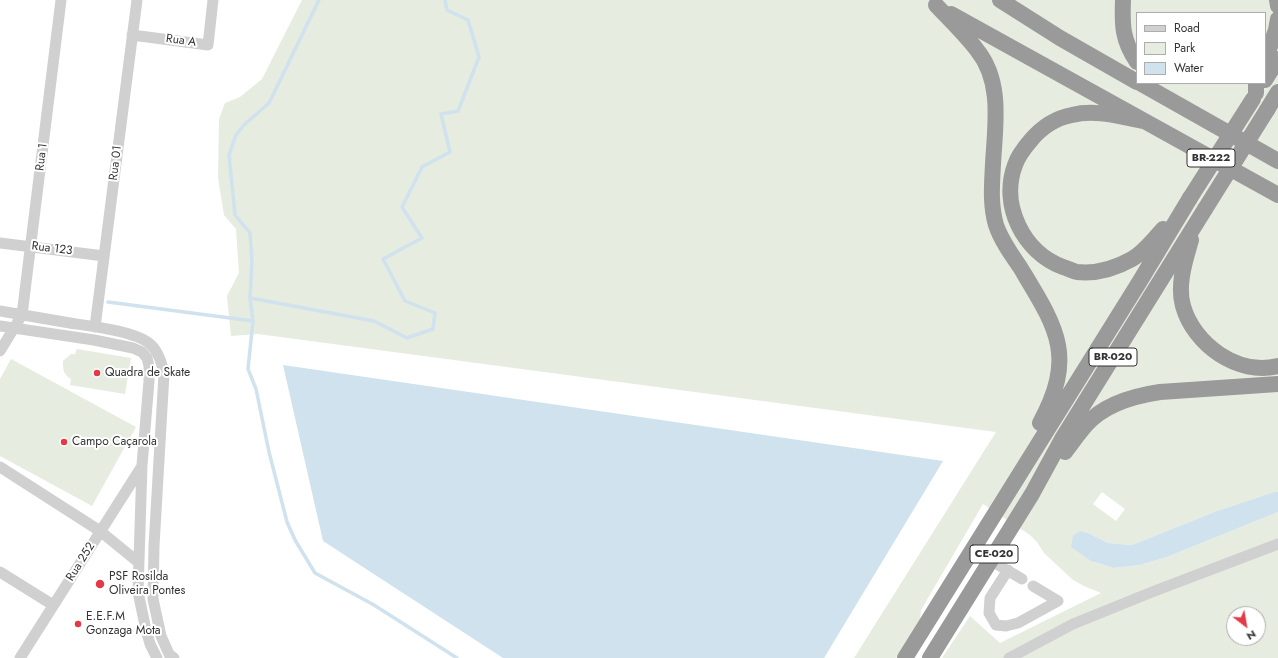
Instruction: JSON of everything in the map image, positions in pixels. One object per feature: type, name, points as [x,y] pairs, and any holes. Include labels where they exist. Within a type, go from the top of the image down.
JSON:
[{"type":"highway","points":[[1000,0],[1060,38],[1136,81]]},
{"type":"highway","points":[[1123,0],[1122,24],[1126,42],[1136,60]]},
{"type":"highway","points":[[1277,0],[1278,6]]},
{"type":"highway","points":[[932,3],[1144,121]]},
{"type":"highway","points":[[932,3],[978,51],[986,65],[993,83],[996,101],[991,197],[997,225],[1005,243],[1046,310],[1057,339],[1060,358],[1059,375],[1048,409],[1032,438],[1025,455],[1024,465]]},
{"type":"highway","points":[[1266,57],[1276,30],[1278,19]]},
{"type":"highway","points":[[1266,78],[1278,59]]},
{"type":"highway","points":[[1142,84],[1278,161]]},
{"type":"highway","points":[[1155,84],[1167,98]]},
{"type":"highway","name":"BR-020","points":[[1024,465],[1140,281],[1257,90]]},
{"type":"highway","name":"BR-020","points":[[1032,494],[1062,439],[1278,92]]},
{"type":"highway","points":[[1144,121],[1103,114],[1079,114],[1056,120],[1038,132],[1026,146],[1015,164],[1010,186],[1010,202],[1015,219],[1030,244],[1052,263],[1076,272],[1099,272],[1133,259],[1160,233],[1188,201]]},
{"type":"highway","name":"BR-222","points":[[1144,121],[1278,195]]},
{"type":"highway","points":[[1201,215],[1183,269],[1181,290],[1183,306],[1191,324],[1203,342],[1228,359],[1244,365],[1259,368],[1271,368],[1278,366]]},
{"type":"highway","points":[[1032,494],[1086,424],[1100,412],[1118,403],[1141,395],[1160,392],[1278,384]]},
{"type":"highway","name":"CE-020","points":[[905,658],[1024,465]]},
{"type":"highway","name":"CE-020","points":[[930,658],[1032,494]]},
{"type":"street","name":"Rua 1","points":[[22,315],[61,0]]},
{"type":"street","name":"Rua 01","points":[[95,327],[137,0]]},
{"type":"street","name":"Rua A","points":[[132,35],[208,45],[214,0]]},
{"type":"street","name":"Rua 123","points":[[0,243],[104,256]]},
{"type":"street","points":[[0,311],[133,335],[150,344],[161,362],[164,374],[154,546],[153,599],[158,626],[170,657]]},
{"type":"street","points":[[0,351],[22,315]]},
{"type":"street","points":[[0,326],[94,340],[133,348],[142,352],[147,358],[149,366],[142,465],[138,592],[142,616],[150,644],[158,658]]},
{"type":"street","points":[[142,352],[150,344]]},
{"type":"street","name":"Rua 252","points":[[20,658],[142,465]]},
{"type":"street","points":[[0,467],[100,531],[138,562]]},
{"type":"street","points":[[1009,658],[1074,624],[1152,592],[1278,544]]},
{"type":"street","points":[[990,560],[1022,579]]},
{"type":"street","points":[[1008,570],[990,598],[989,613],[996,625],[1006,626],[1018,623],[1058,601],[1033,586]]},
{"type":"street","points":[[0,572],[53,605]]},
{"type":"green space","points":[[302,0],[1278,0],[1278,492],[1217,511],[1132,545],[1108,543],[1090,534],[1091,561],[1114,568],[1140,565],[1167,557],[1278,512],[1278,658],[942,658],[970,616],[1000,643],[1101,593],[1073,580],[1044,553],[1037,542],[1030,535],[983,504],[921,610],[920,619],[896,658],[854,658],[996,432],[258,334],[231,336],[227,296],[239,273],[236,229],[224,215],[218,178],[219,119],[225,103],[240,97],[262,79]],"holes":[[[1102,492],[1125,509],[1116,521],[1093,504]]]},
{"type":"green space","name":"Quadra de Skate","points":[[77,349],[131,358],[125,394],[70,385],[71,379],[64,372],[63,361],[71,354],[75,354]]},
{"type":"green space","name":"Campo Caçarola","points":[[11,359],[136,427],[92,506],[0,456],[0,379]]},
{"type":"water","points":[[283,365],[943,461],[824,658],[503,658],[323,541]]},
{"type":"water","points":[[1278,492],[1278,512],[1167,557],[1140,565],[1114,568],[1091,561],[1071,547],[1073,536],[1080,531],[1108,543],[1132,545],[1217,511]]},
{"type":"waterway","points":[[319,0],[269,103],[244,125],[236,135],[229,155],[235,215],[250,233],[252,261],[250,298],[253,321],[248,369],[256,389],[269,452],[287,522],[295,540],[315,573],[374,605],[457,658]]},
{"type":"waterway","points":[[250,298],[374,321],[407,338],[433,329],[435,313],[405,301],[383,259],[422,238],[402,207],[422,167],[450,152],[441,114],[458,111],[479,57],[468,20],[447,10],[445,0]]},
{"type":"waterway","points":[[108,302],[253,321]]},
{"type":"place","name":"Quadra de Skate","points":[[97,373]]},
{"type":"place","name":"Campo Caçarola","points":[[64,442]]},
{"type":"place","name":"PSF Rosilda Oliveira Pontes","points":[[100,584]]},
{"type":"place","name":"E.E.F.M Gonzaga Mota","points":[[78,624]]}]
